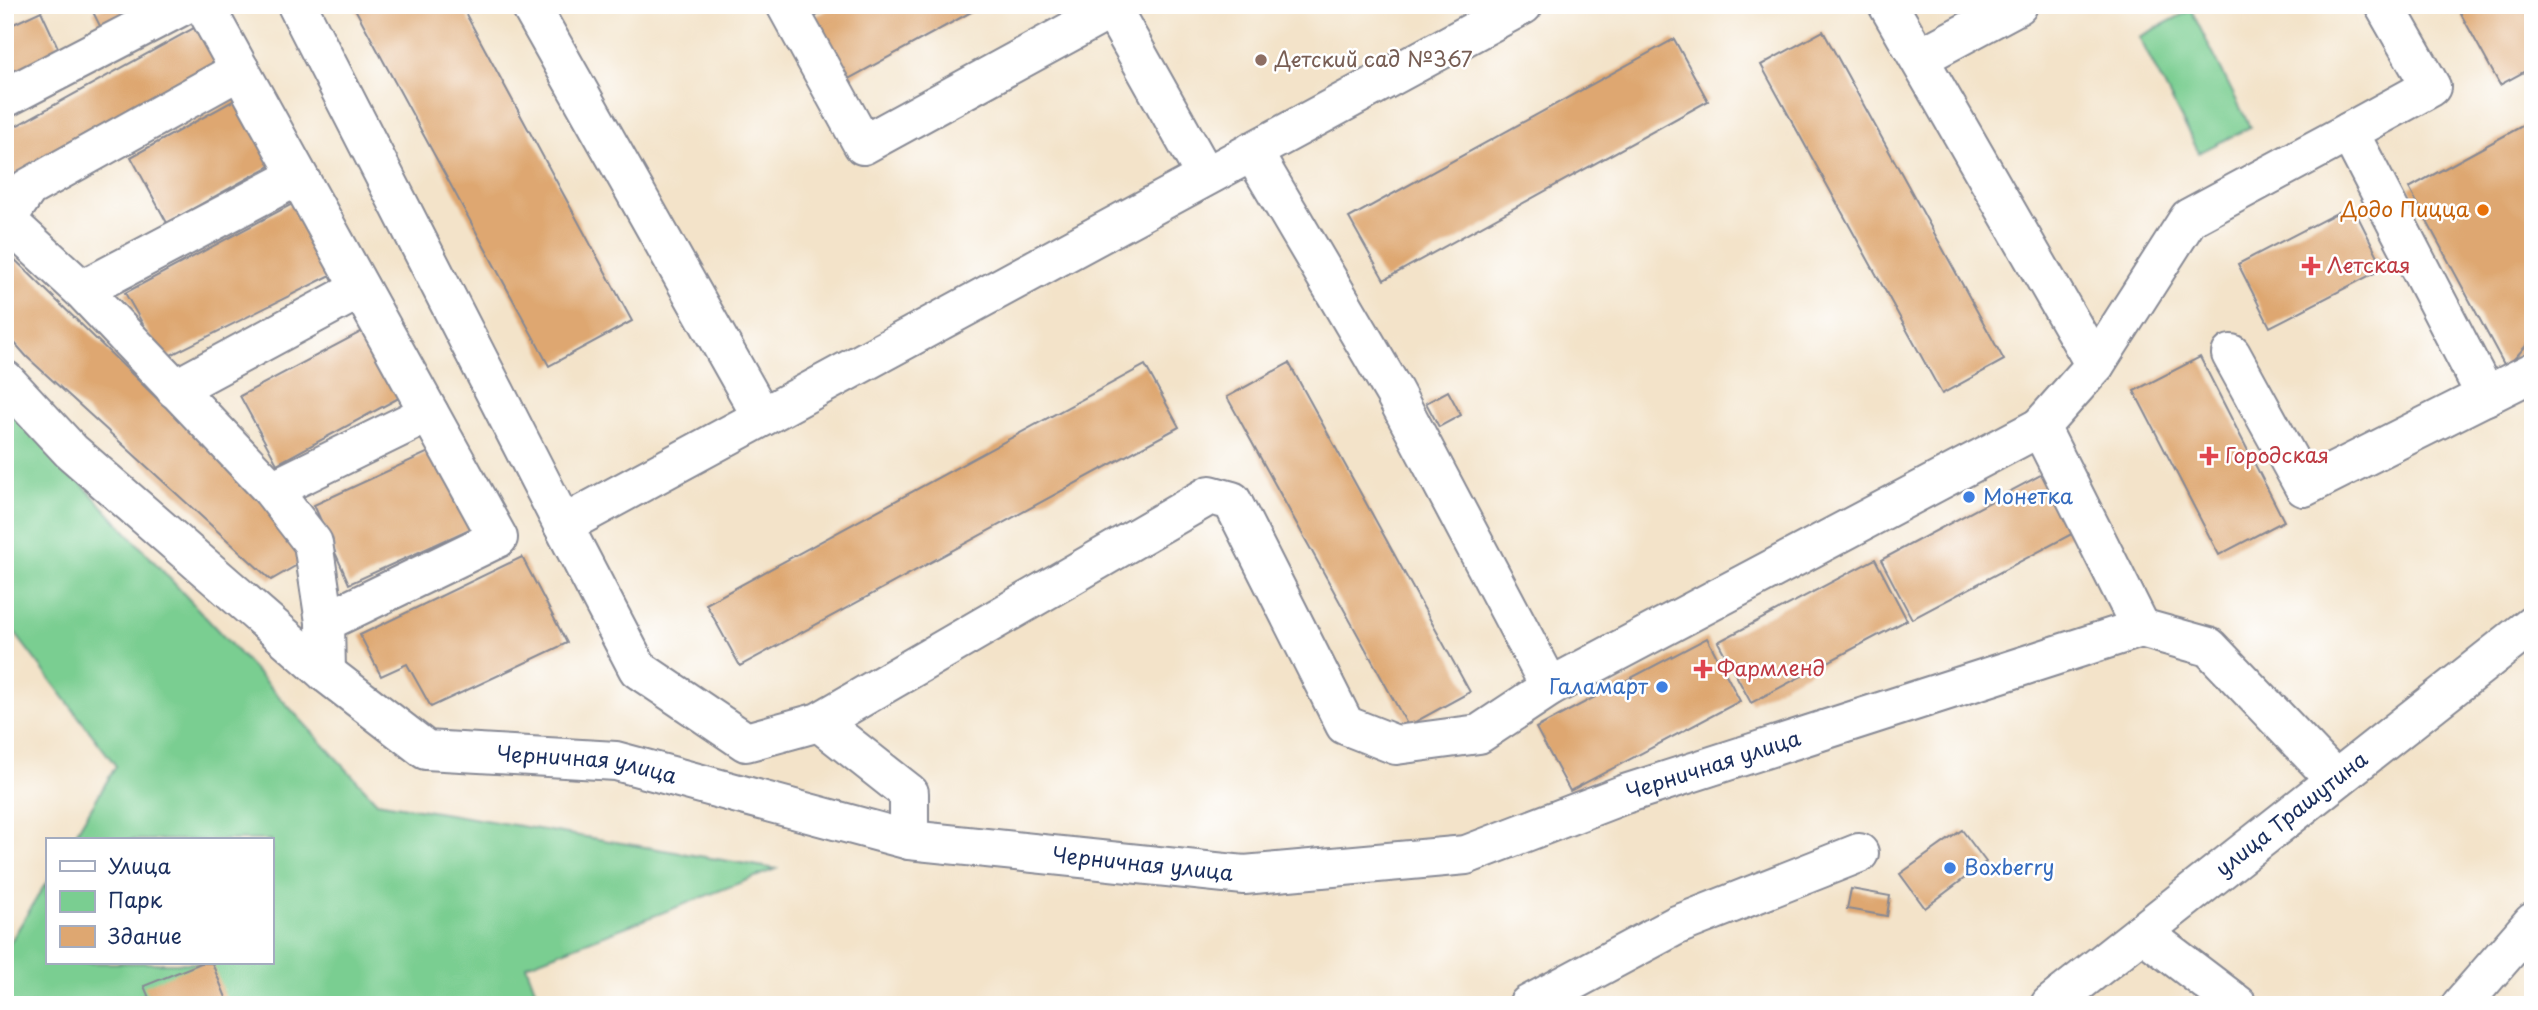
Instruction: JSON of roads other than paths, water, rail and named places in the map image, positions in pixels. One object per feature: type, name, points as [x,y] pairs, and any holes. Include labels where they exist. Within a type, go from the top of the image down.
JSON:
[{"type":"street","points":[[5,98],[184,5]]},
{"type":"street","points":[[204,5],[498,538],[325,622]]},
{"type":"street","points":[[297,5],[638,669],[746,742],[819,722],[1210,495],[1232,501],[1345,725],[1396,745],[1479,734],[1550,687],[2040,427],[2095,365],[2189,218],[2431,87],[2384,5]]},
{"type":"street","points":[[530,5],[762,417]]},
{"type":"street","points":[[786,5],[863,145],[1112,9],[1205,175]]},
{"type":"street","points":[[563,525],[1523,5]]},
{"type":"street","points":[[1888,5],[2095,365]]},
{"type":"street","points":[[1919,58],[2018,5]]},
{"type":"street","points":[[240,70],[28,188],[6,220],[82,290],[272,490],[313,543],[325,622],[326,673]]},
{"type":"street","points":[[2349,132],[2486,396]]},
{"type":"street","points":[[1252,151],[1394,392],[1550,687]]},
{"type":"street","points":[[82,290],[298,176]]},
{"type":"street","points":[[176,389],[360,289]]},
{"type":"street","points":[[2231,354],[2304,487],[2533,372]]},
{"type":"street","name":"Черничная улица","points":[[5,380],[71,451],[326,673],[426,750],[616,761],[909,840],[1244,874],[1466,855],[1625,794],[2141,628]]},
{"type":"street","points":[[272,490],[429,413]]},
{"type":"street","points":[[2040,427],[2141,628],[2208,647],[2335,779]]},
{"type":"street","name":"улица Трашутина","points":[[2050,1005],[2533,624]]},
{"type":"street","points":[[819,722],[909,793],[909,840]]},
{"type":"street","points":[[1528,1005],[1677,925],[1859,852]]},
{"type":"street","points":[[2461,1005],[2533,922]]},
{"type":"street","points":[[2142,932],[2238,1005]]},
{"type":"place","name":"Детский сад №367","points":[[1261,60]]},
{"type":"place","name":"Додо Пицца","points":[[2483,210]]},
{"type":"place","name":"Летская","points":[[2311,266]]},
{"type":"place","name":"Городская","points":[[2209,456]]},
{"type":"place","name":"Монетка","points":[[1969,497]]},
{"type":"place","name":"Фармленд","points":[[1703,669]]},
{"type":"place","name":"Галамарт","points":[[1662,687]]},
{"type":"place","name":"Boxberry","points":[[1950,868]]}]
